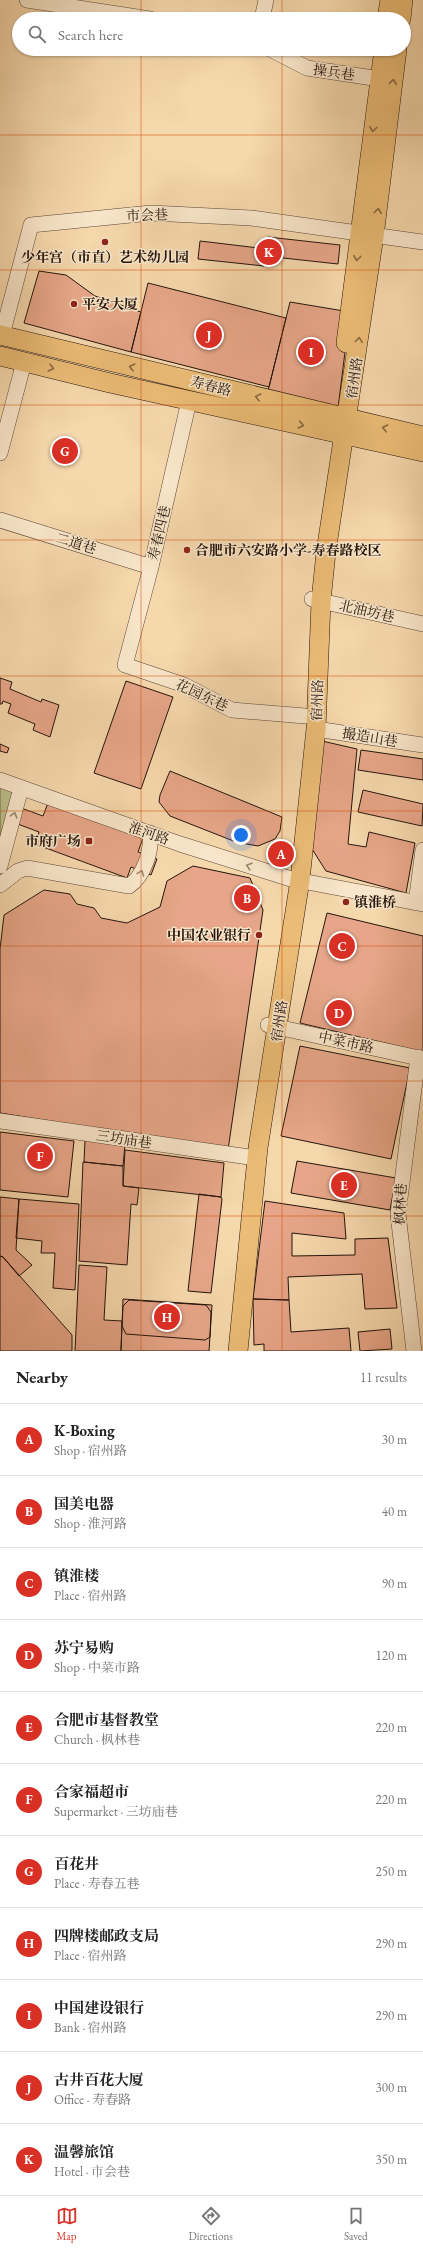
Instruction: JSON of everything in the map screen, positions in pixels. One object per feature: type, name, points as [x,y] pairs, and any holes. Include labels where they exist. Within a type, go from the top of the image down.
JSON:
[{"type":"main road","points":[[388,12],[390,0]]},
{"type":"main road","points":[[402,12],[403,0]]},
{"type":"main road","name":"宿州路","points":[[367,235],[383,56]]},
{"type":"main road","name":"宿州路","points":[[229,1351],[249,1158],[273,1026],[296,879],[311,723],[316,600],[326,552],[341,426],[367,235],[396,56]]},
{"type":"main road","name":"寿春路","points":[[1,335],[341,426],[423,452]]},
{"type":"main road","name":"寿春路","points":[[0,356],[189,401],[341,426],[423,436]]},
{"type":"main road","name":"宿州路","points":[[238,1351],[258,1148],[273,1026]]},
{"type":"street","points":[[28,0],[105,12]]},
{"type":"street","points":[[263,12],[266,0]]},
{"type":"street","name":"操兵巷","points":[[284,56],[307,68],[380,79]]},
{"type":"street","name":"市会巷","points":[[1,335],[31,225],[152,213],[251,218],[367,235]]},
{"type":"street","points":[[367,235],[423,242]]},
{"type":"street","points":[[0,454],[24,362]]},
{"type":"street","name":"寿春四巷","points":[[125,665],[151,567],[189,401]]},
{"type":"street","name":"二道巷","points":[[0,520],[151,567]]},
{"type":"street","name":"北油坊巷","points":[[316,600],[423,624]]},
{"type":"street","name":"花园东巷","points":[[125,665],[184,685],[232,710],[311,723]]},
{"type":"street","name":"撮造山巷","points":[[311,723],[423,745]]},
{"type":"street","name":"淮河路","points":[[0,780],[150,833],[296,879],[419,904]]},
{"type":"street","points":[[0,866],[21,788]]},
{"type":"street","points":[[0,885],[18,871],[27,868],[129,886],[138,880],[151,846],[150,833]]},
{"type":"street","points":[[419,904],[423,850]]},
{"type":"street","name":"中菜市路","points":[[273,1026],[420,1058]]},
{"type":"street","name":"枫林巷","points":[[414,1351],[398,1214],[420,1058]]},
{"type":"street","name":"三坊庙巷","points":[[0,1121],[249,1158]]},
{"type":"green space","points":[[0,780],[21,788],[0,866]]},
{"type":"building","points":[[268,237],[340,245],[338,264],[265,256],[264,266],[198,259],[200,241],[267,249]]},
{"type":"building","name":"平安大厦","points":[[39,271],[66,275],[95,296],[141,312],[131,352],[24,323]]},
{"type":"building","points":[[148,283],[286,318],[269,387],[131,352]]},
{"type":"building","points":[[290,302],[350,312],[337,416],[266,399]]},
{"type":"building","points":[[0,678],[12,682],[10,689],[41,702],[42,699],[59,705],[50,737],[33,730],[35,724],[8,713],[11,704],[3,701],[2,704],[0,704]]},
{"type":"building","points":[[126,681],[173,697],[141,789],[94,773]]},
{"type":"building","points":[[322,741],[357,749],[348,844],[366,847],[369,832],[415,843],[406,893],[326,871],[312,849]]},
{"type":"building","points":[[0,744],[9,748],[7,753],[0,751]]},
{"type":"building","points":[[361,750],[423,759],[423,780],[358,770]]},
{"type":"building","points":[[170,771],[282,817],[280,831],[275,839],[258,846],[236,842],[170,816],[159,802],[160,795]]},
{"type":"building","points":[[363,790],[423,804],[422,826],[358,812]]},
{"type":"building","name":"市府广场","points":[[48,803],[143,838],[138,852],[157,859],[151,875],[131,867],[127,878],[35,844],[39,832],[7,820],[13,805],[43,816]]},
{"type":"building","points":[[193,866],[250,878],[263,910],[228,1150],[0,1113],[0,949],[4,915],[44,890],[70,894],[77,904],[94,908],[101,918],[127,923],[160,907],[167,881]]},
{"type":"building","points":[[327,913],[423,936],[423,1052],[300,1023]]},
{"type":"building","points":[[300,1046],[410,1068],[391,1159],[281,1136]]},
{"type":"building","points":[[0,1132],[74,1141],[68,1197],[0,1190]]},
{"type":"building","points":[[85,1140],[125,1145],[123,1166],[84,1162]]},
{"type":"building","points":[[125,1150],[224,1163],[221,1197],[123,1186]]},
{"type":"building","points":[[297,1161],[396,1178],[390,1210],[291,1193]]},
{"type":"building","points":[[83,1162],[123,1166],[123,1186],[139,1188],[137,1205],[131,1204],[127,1265],[79,1261]]},
{"type":"building","points":[[199,1194],[221,1197],[222,1199],[211,1293],[188,1291]]},
{"type":"building","points":[[0,1197],[19,1199],[16,1250],[32,1265],[19,1276],[3,1257],[0,1256]]},
{"type":"building","points":[[19,1199],[79,1204],[75,1290],[53,1288],[55,1253],[41,1253],[42,1241],[16,1238]]},
{"type":"building","points":[[265,1201],[344,1213],[346,1239],[292,1233],[292,1256],[355,1255],[355,1239],[388,1238],[397,1308],[365,1309],[362,1274],[288,1277],[289,1300],[253,1299]]},
{"type":"building","points":[[0,1256],[3,1257],[72,1335],[72,1351],[0,1351]]},
{"type":"building","points":[[79,1265],[107,1267],[104,1320],[122,1321],[121,1351],[75,1351]]},
{"type":"building","points":[[123,1299],[212,1305],[209,1351],[121,1351]]},
{"type":"building","points":[[253,1299],[289,1300],[291,1332],[349,1328],[351,1351],[264,1351],[264,1344],[254,1345]]},
{"type":"building","points":[[129,1300],[206,1305],[211,1312],[210,1337],[205,1340],[126,1334],[122,1326],[123,1306]]},
{"type":"building","points":[[390,1329],[392,1349],[360,1351],[358,1332]]},
{"type":"place","name":"少年宫（市直）艺术幼儿园","points":[[105,242]]},
{"type":"place","name":"温馨旅馆","points":[[269,252]]},
{"type":"place","name":"平安大厦","points":[[74,304]]},
{"type":"place","name":"古井百花大厦","points":[[209,335]]},
{"type":"place","name":"中国建设银行","points":[[311,352]]},
{"type":"place","name":"百花井","points":[[65,451]]},
{"type":"place","name":"合肥市六安路小学-寿春路校区","points":[[187,550]]},
{"type":"place","name":"市府广场","points":[[89,841]]},
{"type":"place","name":"K-Boxing","points":[[281,854]]},
{"type":"place","name":"国美电器","points":[[247,898]]},
{"type":"place","name":"镇淮桥","points":[[346,902]]},
{"type":"place","name":"中国农业银行","points":[[259,935]]},
{"type":"place","name":"镇淮楼","points":[[342,946]]},
{"type":"place","name":"苏宁易购","points":[[339,1013]]},
{"type":"place","name":"合家福超市","points":[[40,1156]]},
{"type":"place","name":"合肥市基督教堂","points":[[344,1185]]},
{"type":"place","name":"四牌楼邮政支局","points":[[167,1317]]}]
